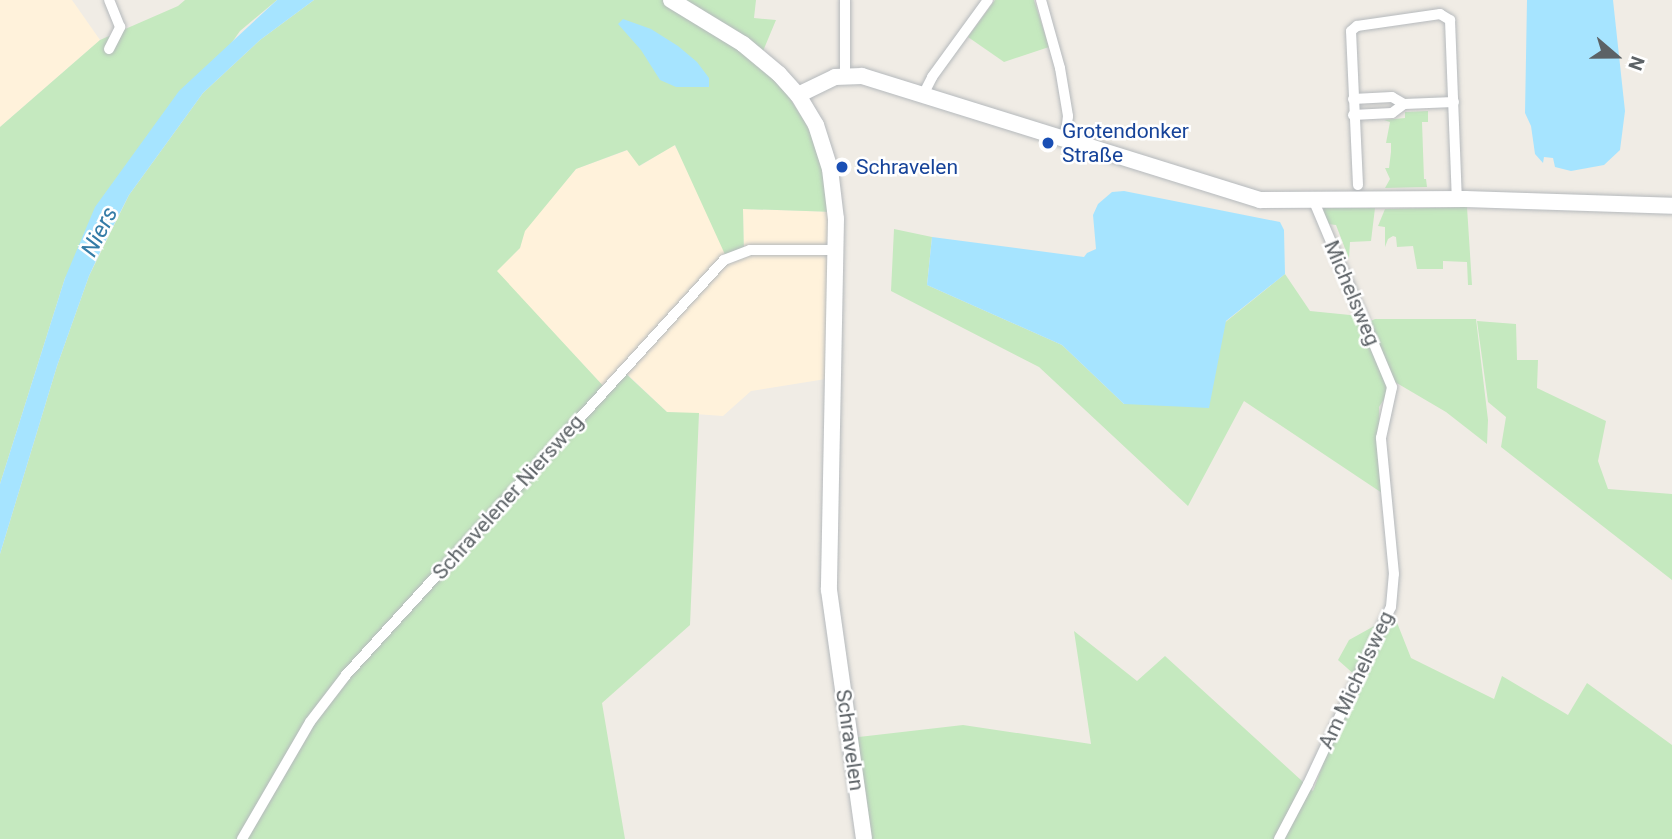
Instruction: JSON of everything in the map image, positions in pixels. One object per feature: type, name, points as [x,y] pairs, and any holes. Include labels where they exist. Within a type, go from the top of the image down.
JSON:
[{"type":"main road","name":"Schravelen","points":[[671,0],[761,56],[798,95],[816,125],[830,169],[836,250],[828,590],[864,839]]},
{"type":"main road","points":[[798,95],[825,80],[845,75],[862,76],[1252,199],[1457,199],[1672,206]]},
{"type":"street","points":[[109,0],[120,27],[109,49]]},
{"type":"street","points":[[845,0],[845,75]]},
{"type":"street","points":[[923,95],[932,77],[988,0]]},
{"type":"street","points":[[1041,0],[1060,68],[1068,116],[1065,139]]},
{"type":"street","points":[[1358,184],[1350,40],[1354,28],[1440,14],[1450,20],[1457,199]]},
{"type":"street","points":[[1353,99],[1392,97],[1404,104],[1454,102]]},
{"type":"street","points":[[1353,115],[1392,113],[1404,104]]},
{"type":"street","name":"Michelsweg","points":[[1313,199],[1392,387]]},
{"type":"street","name":"Schravelener Niersweg","points":[[242,839],[310,722],[346,675],[724,260],[750,250],[836,250]]},
{"type":"street","name":"Am Michelsweg","points":[[1279,839],[1308,784],[1391,607],[1394,574],[1381,438],[1392,387]]},
{"type":"shaded area","points":[[0,0],[72,0],[100,40],[0,127]]},
{"type":"shaded area","points":[[674,145],[744,256],[743,209],[835,212],[832,378],[751,391],[723,416],[667,412],[624,371],[606,389],[496,271],[520,248],[524,231],[576,169],[628,150],[640,166]]},
{"type":"green space","points":[[185,0],[277,0],[240,31],[65,278],[0,484],[0,127],[100,40],[178,6]]},
{"type":"green space","points":[[314,0],[756,0],[754,18],[776,20],[761,56],[753,59],[787,94],[805,122],[816,145],[835,212],[743,209],[744,256],[728,261],[675,145],[639,166],[627,150],[576,169],[525,231],[520,248],[497,271],[606,389],[623,371],[667,412],[699,413],[690,625],[602,703],[625,839],[0,839],[0,554],[57,366],[89,276],[129,195],[203,93],[260,40]]},
{"type":"green space","points":[[995,0],[1034,0],[1049,47],[1004,62],[968,37]]},
{"type":"green space","points":[[1428,111],[1428,122],[1422,122],[1424,179],[1427,187],[1385,188],[1390,179],[1385,168],[1389,168],[1391,143],[1386,143],[1390,122],[1384,120],[1405,118],[1405,112]]},
{"type":"green space","points":[[1467,207],[1472,285],[1468,285],[1467,262],[1443,261],[1443,269],[1417,269],[1413,246],[1397,247],[1396,237],[1393,236],[1388,239],[1385,247],[1385,227],[1378,226],[1385,209]]},
{"type":"green space","points":[[1324,208],[1375,208],[1371,241],[1350,242],[1349,259],[1336,225],[1328,224],[1322,212]]},
{"type":"green space","points":[[894,229],[932,237],[927,285],[1062,345],[1124,404],[1285,274],[1310,311],[1360,316],[1364,324],[1375,319],[1476,319],[1488,420],[1487,444],[1446,412],[1395,382],[1379,407],[1382,493],[1244,401],[1188,506],[1039,367],[891,291]]},
{"type":"green space","points":[[1477,321],[1516,324],[1517,360],[1538,360],[1537,388],[1606,421],[1598,461],[1608,489],[1672,494],[1672,580],[1501,447],[1506,417],[1488,402]]},
{"type":"green space","points":[[1394,615],[1411,658],[1494,699],[1502,676],[1568,715],[1587,683],[1672,745],[1672,839],[863,839],[850,738],[963,725],[1091,744],[1074,631],[1137,681],[1165,656],[1313,791],[1356,676],[1338,660],[1349,640]]},
{"type":"water","name":"Niers","points":[[277,0],[314,0],[260,40],[203,93],[129,195],[102,248],[89,276],[57,366],[0,554],[0,484],[65,278],[95,207],[179,91]]},
{"type":"water","points":[[1527,0],[1613,0],[1625,111],[1620,150],[1604,165],[1571,171],[1555,167],[1553,158],[1544,157],[1543,163],[1535,154],[1531,126],[1525,113]]},
{"type":"water","points":[[623,19],[651,29],[678,46],[697,62],[709,78],[709,87],[676,87],[660,80],[641,50],[618,24]]},
{"type":"water","points":[[1124,191],[1280,222],[1284,230],[1285,274],[1226,321],[1209,408],[1124,404],[1062,345],[927,285],[932,237],[1084,257],[1096,249],[1093,215],[1098,204],[1112,192]]},
{"type":"place","name":"Grotendonker Straße","points":[[1048,143]]},
{"type":"place","name":"Schravelen","points":[[842,167]]}]
